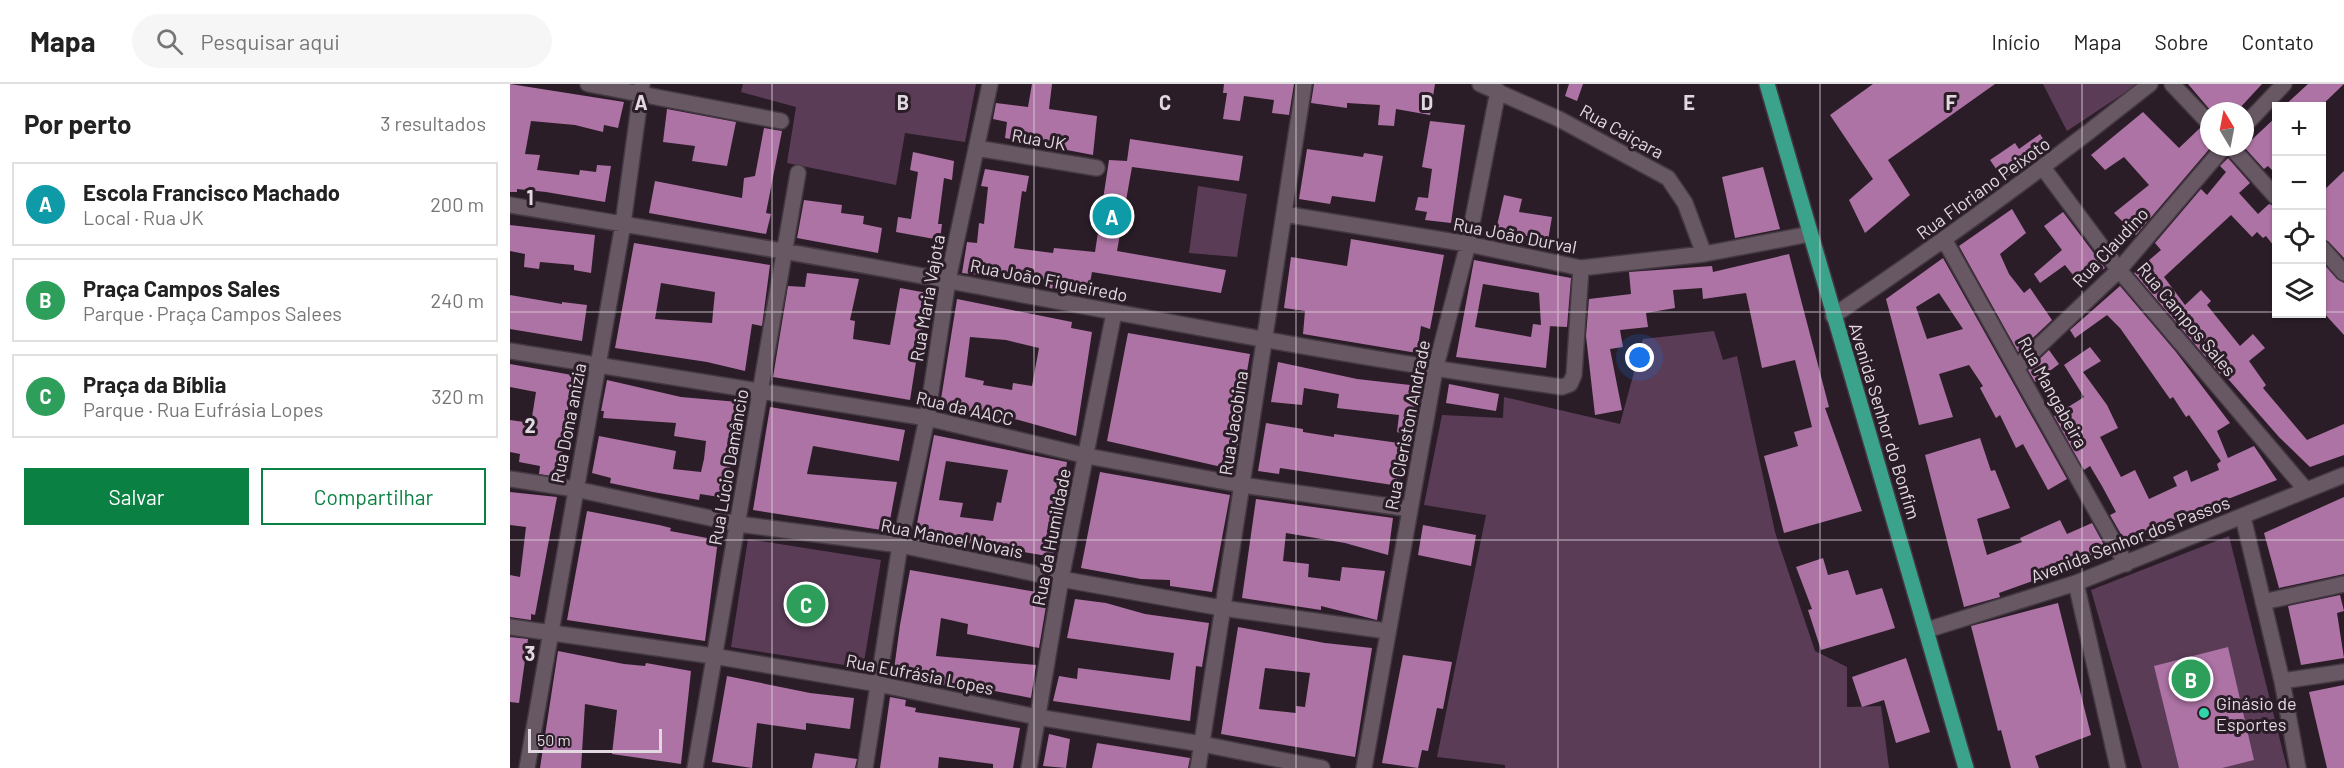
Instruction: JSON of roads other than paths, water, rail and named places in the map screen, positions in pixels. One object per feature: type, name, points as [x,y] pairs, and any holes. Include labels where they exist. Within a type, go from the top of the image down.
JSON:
[{"type":"main road","name":"Avenida Senhor do Bonfim","points":[[1767,84],[1966,768]]},
{"type":"street","points":[[588,84],[642,88],[781,121]]},
{"type":"street","name":"Rua Maria Vajota","points":[[865,768],[900,545],[927,418],[948,280],[990,84]]},
{"type":"street","name":"Rua Jacobina","points":[[1198,768],[1304,84]]},
{"type":"street","name":"Rua Caiçara","points":[[1480,84],[1559,119],[1668,178],[1685,203],[1704,254]]},
{"type":"street","name":"Rua Floriano Peixoto","points":[[1833,316],[1945,241],[2044,169],[2150,84]]},
{"type":"street","points":[[2172,84],[2200,114]]},
{"type":"street","points":[[2254,116],[2284,84]]},
{"type":"street","name":"Rua Dona anizia","points":[[527,768],[574,489],[599,365],[623,224],[642,88]]},
{"type":"street","name":"Rua Cleriston Andrade","points":[[1364,768],[1435,370],[1468,244],[1498,91]]},
{"type":"street","name":"Rua JK","points":[[976,148],[1097,168]]},
{"type":"street","name":"Rua Claudino","points":[[2017,367],[2120,270],[2216,156]]},
{"type":"street","points":[[2239,156],[2272,192]]},
{"type":"street","name":"Rua Campos Sales","points":[[2044,169],[2120,270],[2306,490]]},
{"type":"street","name":"Rua Lúcio Damâncio","points":[[695,768],[798,173]]},
{"type":"street","name":"Rua João Figueiredo","points":[[510,205],[948,280],[1114,313],[1435,370],[1562,387],[1570,384],[1574,375],[1581,268]]},
{"type":"street","name":"Rua João Durval","points":[[1284,214],[1468,244],[1581,268],[1704,254],[1810,234]]},
{"type":"street","name":"Rua Mangabeira","points":[[1945,241],[2126,564]]},
{"type":"street","points":[[2326,253],[2344,273]]},
{"type":"street","name":"Rua da Humildade","points":[[1029,768],[1061,579],[1114,313]]},
{"type":"street","name":"Rua da AACC","points":[[510,351],[927,418],[1087,456],[1242,485],[1410,508]]},
{"type":"street","name":"Avenida Senhor dos Passos","points":[[1927,630],[2076,583],[2344,475]]},
{"type":"street","name":"Rua Manoel Novais","points":[[510,479],[574,489],[738,524],[900,545],[1061,579],[1222,608],[1387,631]]},
{"type":"street","points":[[2243,517],[2282,681],[2298,768]]},
{"type":"street","points":[[2076,583],[2118,768]]},
{"type":"street","points":[[2263,602],[2344,584]]},
{"type":"street","name":"Rua Eufrásia Lopes","points":[[510,627],[551,635],[713,656],[878,684],[1037,717],[1202,744],[1322,768]]},
{"type":"street","points":[[2282,681],[2344,672]]},
{"type":"place","name":"Escola Francisco Machado","points":[[1112,216]]},
{"type":"place","name":"Praça da Bíblia","points":[[806,604]]},
{"type":"place","name":"Praça Campos Sales","points":[[2191,679]]},
{"type":"place","name":"Ginásio de Esportes","points":[[2204,713]]}]
